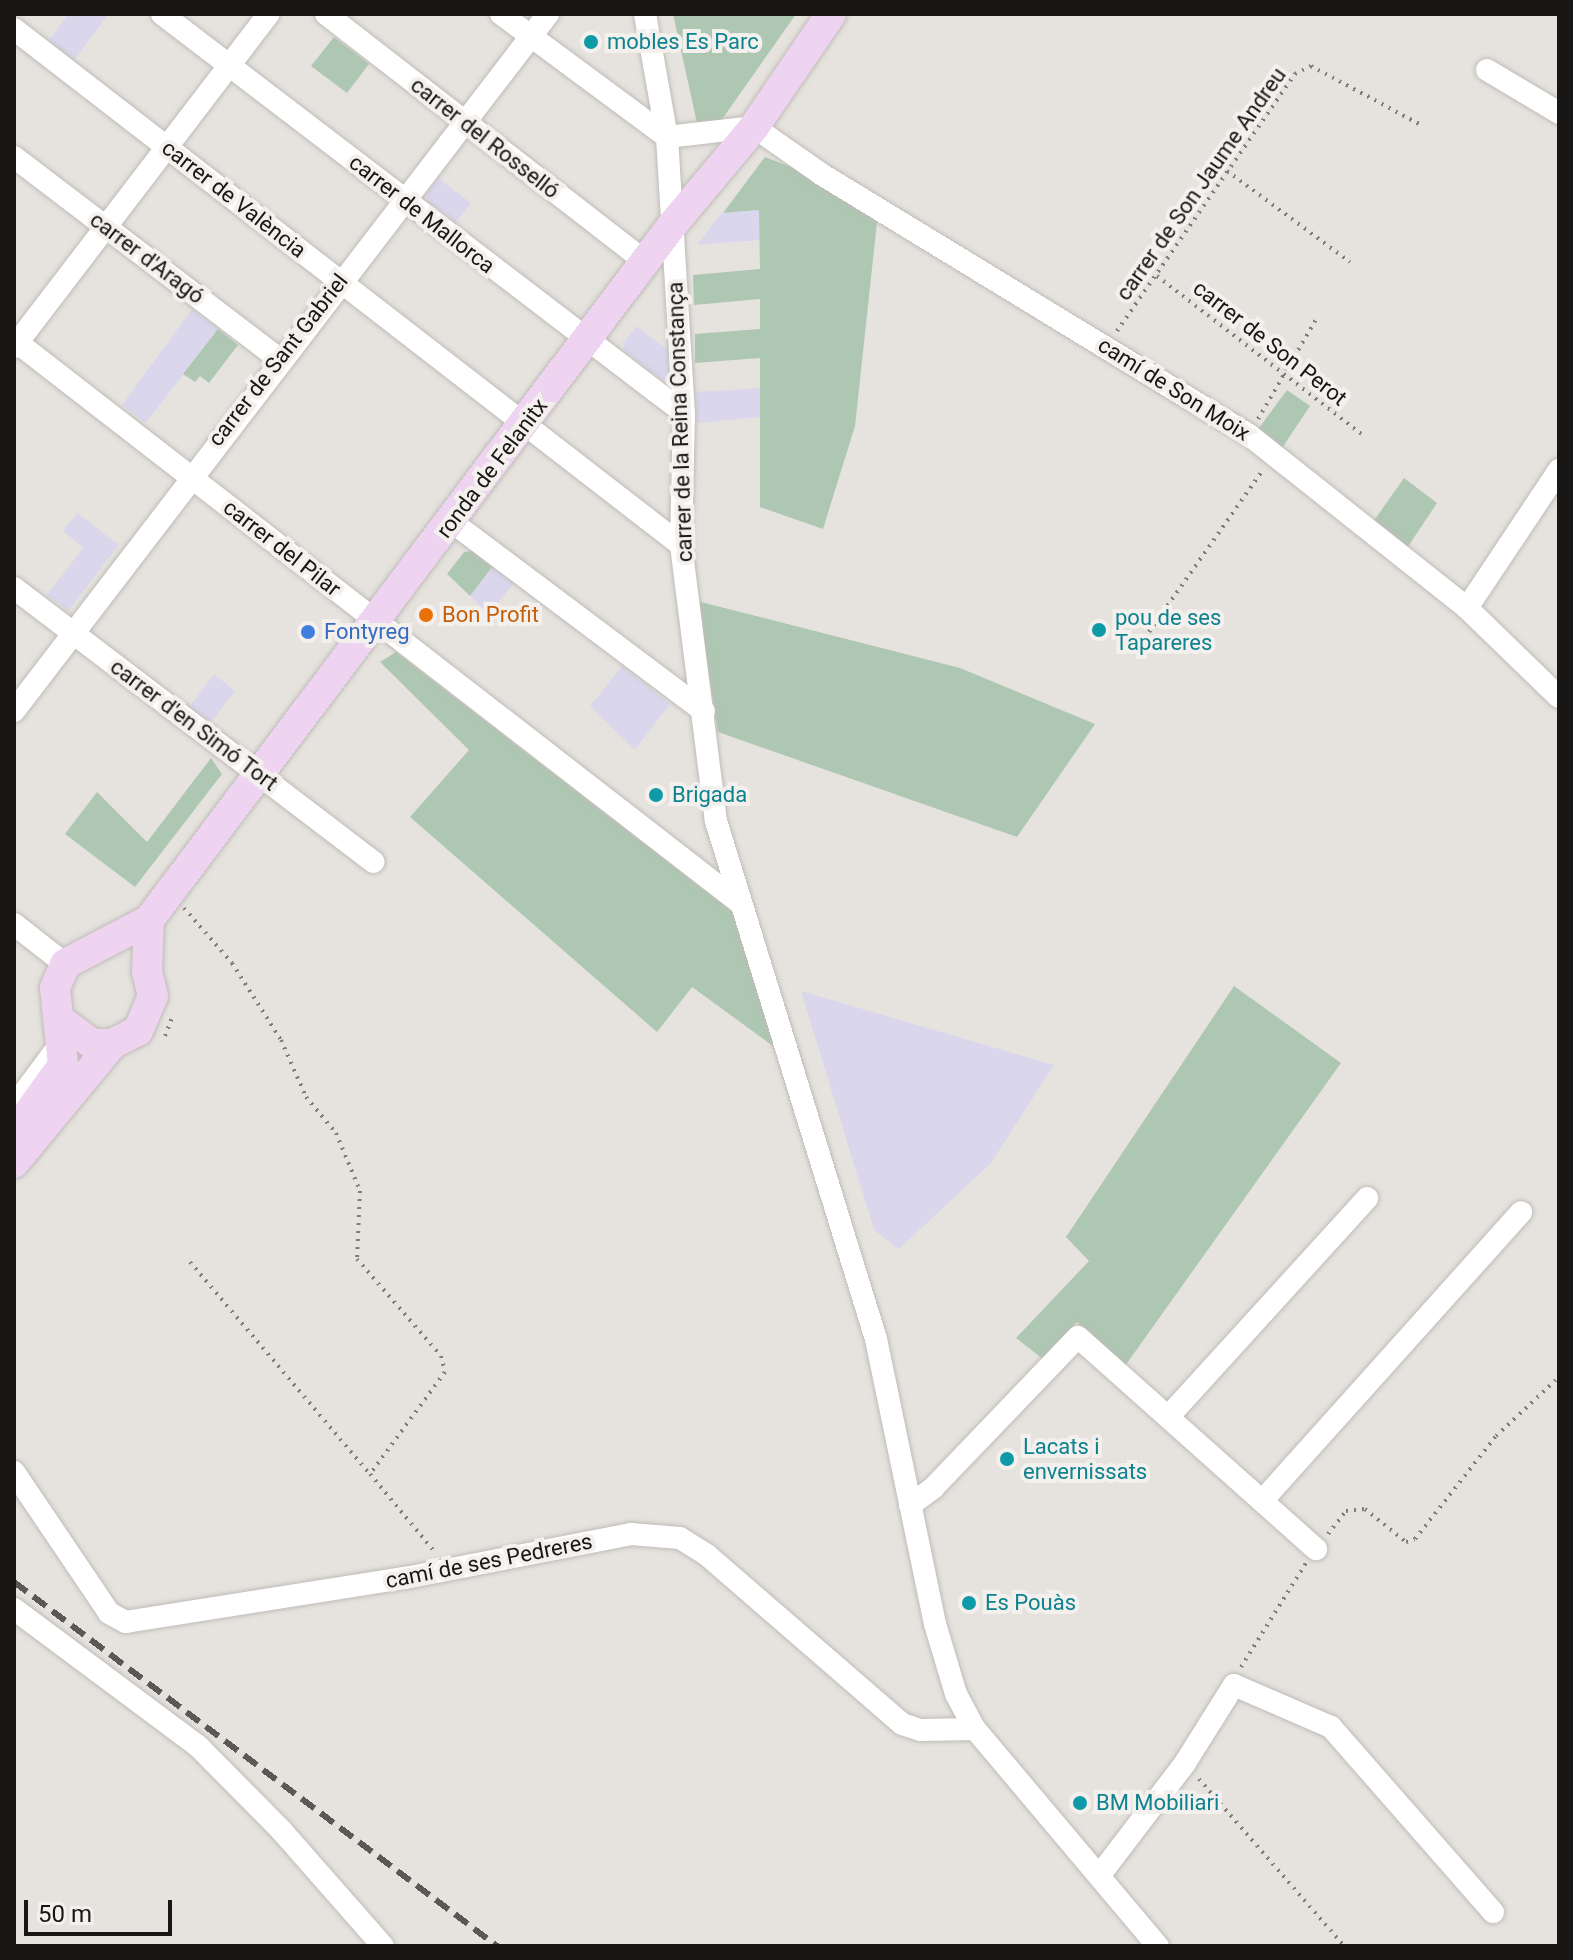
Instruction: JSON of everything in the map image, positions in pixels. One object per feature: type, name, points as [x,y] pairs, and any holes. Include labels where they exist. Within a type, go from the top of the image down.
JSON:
[{"type":"main road","name":"ronda de Felanitx","points":[[174,906],[257,774],[452,522],[673,224],[754,127],[831,14]]},
{"type":"main road","points":[[14,1133],[63,1065],[62,1031],[55,988],[65,964],[79,952],[102,946],[174,906]]},
{"type":"main road","points":[[147,972],[174,906]]},
{"type":"main road","points":[[14,1163],[112,1044],[138,1031],[148,1018],[153,996],[147,972],[124,950],[102,946]]},
{"type":"main road","points":[[62,1031],[112,1044]]},
{"type":"street","name":"carrer de Mallorca","points":[[162,14],[684,413]]},
{"type":"street","points":[[15,343],[269,14]]},
{"type":"street","name":"carrer del Rosselló","points":[[326,14],[645,261]]},
{"type":"street","points":[[501,14],[667,137],[754,127]]},
{"type":"street","name":"carrer de Sant Gabriel","points":[[14,711],[279,359],[548,14]]},
{"type":"street","name":"carrer de la Reina Constança","points":[[645,14],[667,137],[673,224],[684,413],[681,545],[716,821],[740,903]]},
{"type":"street","name":"carrer de València","points":[[14,29],[681,545]]},
{"type":"street","points":[[1487,70],[1559,113]]},
{"type":"street","name":"camí de Son Moix","points":[[754,127],[821,174],[1249,435],[1467,608],[1559,697]]},
{"type":"street","name":"carrer d'Aragó","points":[[14,157],[279,359]]},
{"type":"street","name":"carrer del Pilar","points":[[15,343],[740,903]]},
{"type":"street","points":[[1467,608],[1559,470]]},
{"type":"street","points":[[452,522],[704,711]]},
{"type":"street","name":"carrer d'en Simó Tort","points":[[14,588],[374,862]]},
{"type":"street","points":[[740,903],[876,1339],[935,1624],[956,1694],[975,1729],[1158,1946]]},
{"type":"street","points":[[14,924],[65,964]]},
{"type":"street","points":[[14,1106],[62,1031]]},
{"type":"street","points":[[1168,1417],[1367,1198]]},
{"type":"street","points":[[1262,1501],[1521,1212]]},
{"type":"street","points":[[910,1505],[933,1488],[1078,1337],[1316,1549]]},
{"type":"street","name":"camí de ses Pedreres","points":[[14,1472],[109,1613],[126,1622],[449,1569],[631,1534],[680,1538],[707,1555],[902,1724],[920,1730],[975,1729]]},
{"type":"street","points":[[14,1609],[198,1746],[281,1830],[383,1946]]},
{"type":"street","points":[[1099,1876],[1185,1763],[1234,1685],[1331,1727],[1493,1912]]},
{"type":"path","name":"carrer de Son Jaume Andreu","points":[[1107,346],[1295,74],[1311,66],[1419,124]]},
{"type":"path","points":[[1227,171],[1350,262]]},
{"type":"path","name":"carrer de Son Perot","points":[[1156,275],[1364,436]]},
{"type":"path","points":[[1249,435],[1318,316]]},
{"type":"path","points":[[1149,632],[1274,455]]},
{"type":"path","points":[[174,906],[232,963],[281,1040],[306,1097],[336,1133],[360,1191],[357,1259],[441,1356],[445,1372],[370,1474]]},
{"type":"path","points":[[161,1041],[173,1013]]},
{"type":"path","points":[[190,1262],[449,1569]]},
{"type":"path","points":[[1234,1685],[1243,1661],[1316,1549],[1346,1511],[1365,1509],[1406,1542],[1415,1539],[1496,1436],[1559,1377]]},
{"type":"path","points":[[1185,1763],[1344,1946]]},
{"type":"shaded area","points":[[68,14],[109,14],[74,60],[48,41]]},
{"type":"shaded area","points":[[438,178],[471,203],[456,222],[428,201],[427,193]]},
{"type":"shaded area","points":[[759,210],[760,240],[697,245],[721,213]]},
{"type":"shaded area","points":[[192,309],[218,329],[146,423],[122,405]]},
{"type":"shaded area","points":[[637,326],[668,350],[670,376],[663,380],[625,352],[623,343]]},
{"type":"shaded area","points":[[761,388],[760,417],[697,423],[696,392]]},
{"type":"shaded area","points":[[77,513],[119,545],[68,611],[47,595],[83,548],[63,531]]},
{"type":"shaded area","points":[[492,567],[514,583],[489,614],[470,596]]},
{"type":"shaded area","points":[[622,666],[670,704],[635,750],[590,706]]},
{"type":"shaded area","points":[[214,674],[235,691],[211,722],[190,706]]},
{"type":"shaded area","points":[[801,991],[1054,1065],[991,1163],[899,1249],[874,1230]]},
{"type":"green space","points":[[673,14],[796,14],[716,128],[697,123]]},
{"type":"green space","points":[[334,37],[369,64],[347,93],[311,66]]},
{"type":"green space","points":[[765,157],[822,179],[878,213],[855,426],[823,529],[760,507],[760,358],[695,363],[695,334],[760,329],[760,299],[694,305],[693,275],[760,269],[759,210],[723,213]]},
{"type":"green space","points":[[218,329],[238,345],[209,383],[200,376],[195,382],[183,374]]},
{"type":"green space","points":[[1287,390],[1310,406],[1280,451],[1256,432]]},
{"type":"green space","points":[[1404,478],[1437,503],[1407,548],[1373,522]]},
{"type":"green space","points":[[472,551],[492,567],[470,596],[447,574],[464,552]]},
{"type":"green space","points":[[697,601],[960,668],[1095,724],[1017,837],[718,732]]},
{"type":"green space","points":[[396,652],[743,920],[784,1054],[692,987],[657,1032],[410,817],[469,750],[380,662]]},
{"type":"green space","points":[[211,758],[222,774],[135,887],[65,834],[97,792],[147,842]]},
{"type":"green space","points":[[1234,986],[1341,1063],[1125,1366],[1077,1322],[1043,1359],[1016,1338],[1089,1261],[1066,1237]]},
{"type":"railway","points":[[14,1582],[497,1946]]},
{"type":"place","name":"mobles Es Parc","points":[[591,42]]},
{"type":"place","name":"Bon Profit","points":[[426,615]]},
{"type":"place","name":"pou de ses Tapareres","points":[[1099,630]]},
{"type":"place","name":"Fontyreg","points":[[308,632]]},
{"type":"place","name":"Brigada","points":[[656,795]]},
{"type":"place","name":"Lacats i envernissats","points":[[1007,1459]]},
{"type":"place","name":"Es Pouàs","points":[[969,1603]]},
{"type":"place","name":"BM Mobiliari","points":[[1080,1803]]}]
